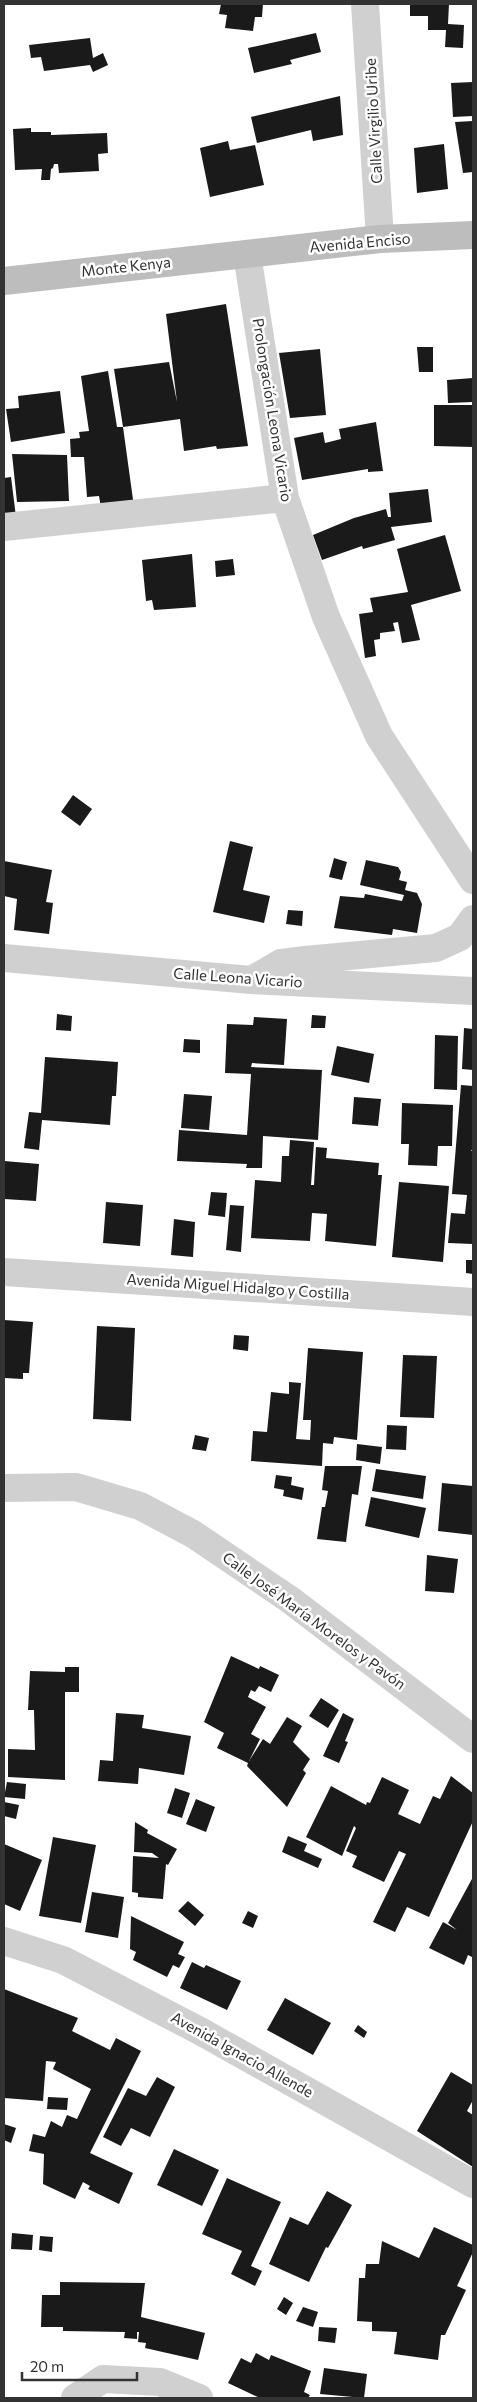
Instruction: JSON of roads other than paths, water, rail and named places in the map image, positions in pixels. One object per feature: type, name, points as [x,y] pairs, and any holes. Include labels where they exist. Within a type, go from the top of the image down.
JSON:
[{"type":"main road","name":"Avenida Enciso","points":[[248,254],[380,239],[473,235]]},
{"type":"main road","name":"Monte Kenya","points":[[4,281],[248,254]]},
{"type":"street","name":"Calle Virgilio Uribe","points":[[365,4],[380,239]]},
{"type":"street","name":"Prolongación Leona Vicario","points":[[248,254],[285,498],[326,617],[379,736],[473,880]]},
{"type":"street","points":[[4,527],[285,498]]},
{"type":"street","points":[[251,980],[281,963],[436,948],[460,937],[473,919]]},
{"type":"street","name":"Calle Leona Vicario","points":[[4,958],[251,980],[473,991]]},
{"type":"street","name":"Avenida Miguel Hidalgo y Costilla","points":[[4,1272],[473,1302]]},
{"type":"street","name":"Calle José María Morelos y Pavón","points":[[4,1488],[76,1487],[140,1506],[193,1534],[289,1599],[473,1739]]},
{"type":"street","name":"Avenida Ignacio Allende","points":[[4,1941],[63,1960],[200,2031],[473,2184]]},
{"type":"street","points":[[76,2398],[103,2379],[160,2382],[199,2398]]}]
